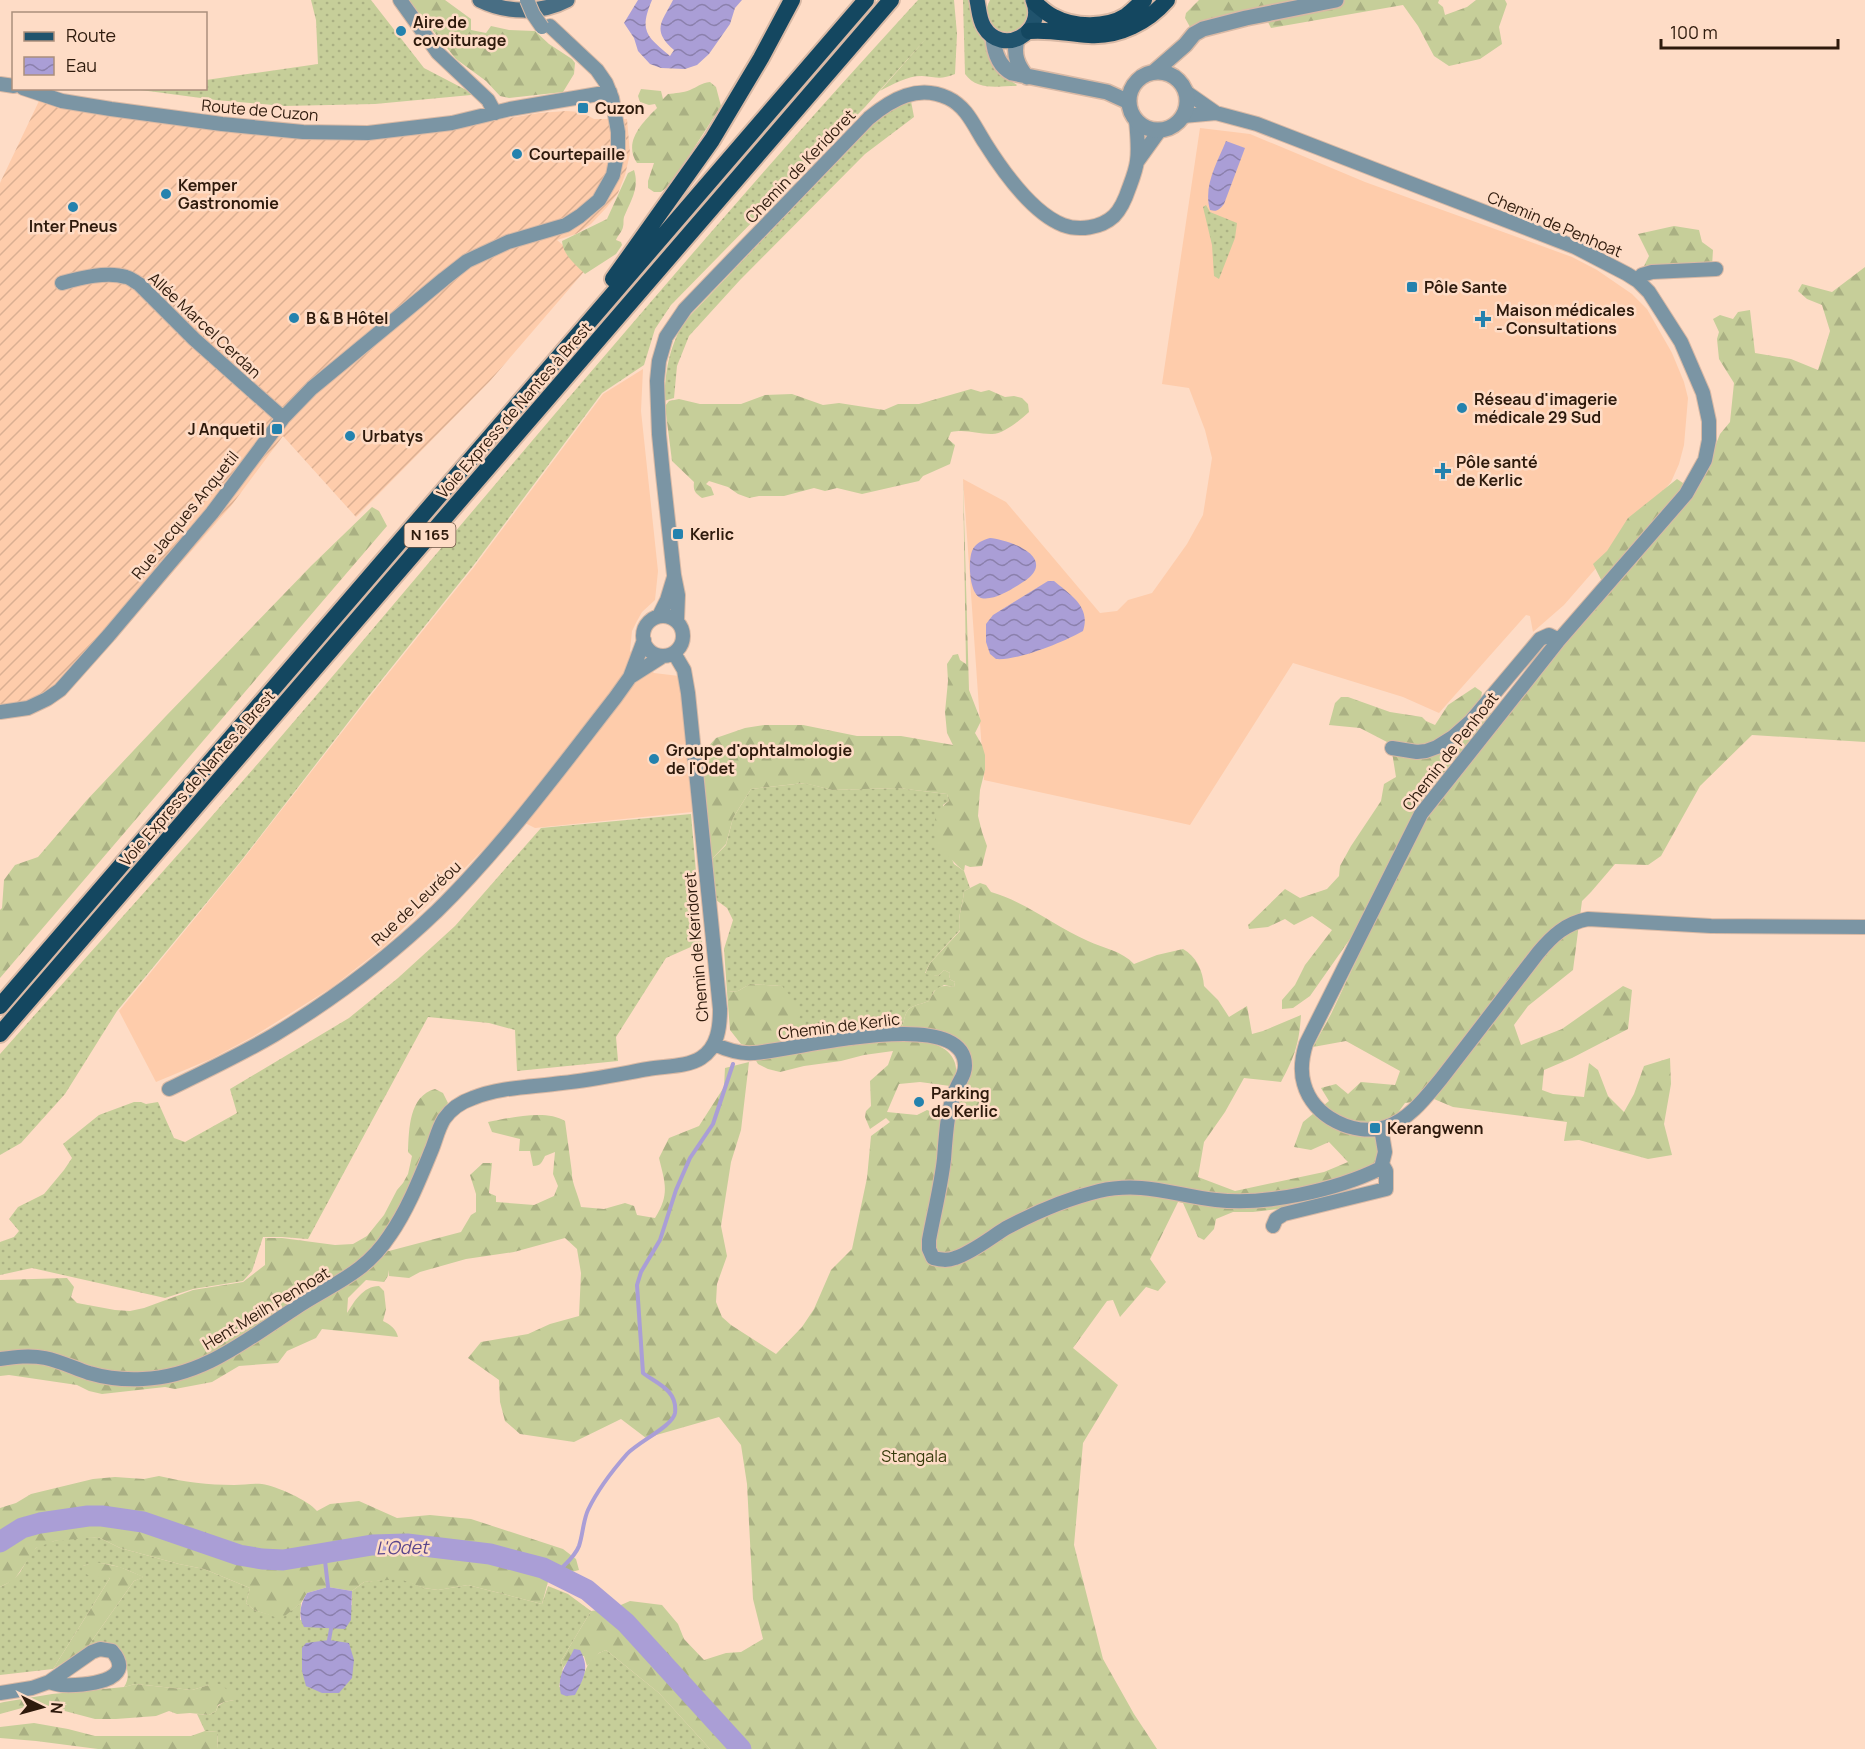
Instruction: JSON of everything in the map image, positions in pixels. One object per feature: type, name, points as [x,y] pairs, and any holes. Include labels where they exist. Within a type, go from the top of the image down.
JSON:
[{"type":"highway","points":[[534,385],[656,220],[706,148],[743,88],[792,0]]},
{"type":"highway","name":"Voie Express de Nantes à Brest","points":[[0,1006],[867,0]]},
{"type":"highway","name":"Voie Express de Nantes à Brest","points":[[0,1034],[891,0]]},
{"type":"highway","points":[[1034,2],[1061,21],[1095,25],[1126,16],[1144,0]]},
{"type":"highway","points":[[1023,35],[1052,30],[1088,35],[1106,34],[1129,28],[1148,18],[1167,0]]},
{"type":"main road","points":[[480,0],[508,9],[526,10],[546,8],[567,0]]},
{"type":"main road","points":[[979,3],[982,25],[993,37],[1001,40],[1023,35],[1035,19],[1034,2]]},
{"type":"street","points":[[400,0],[438,53],[488,100],[495,113]]},
{"type":"street","points":[[527,0],[533,14],[597,70],[610,92]]},
{"type":"street","points":[[535,0],[546,27]]},
{"type":"street","points":[[1185,45],[1182,62],[1187,100],[1183,116],[1169,128],[1160,130],[1147,128],[1136,120],[1130,109],[1131,88],[1140,77],[1154,72],[1194,34],[1203,29],[1246,18],[1336,0]]},
{"type":"street","points":[[1023,35],[1015,46],[1017,62],[1027,76]]},
{"type":"street","points":[[993,37],[996,52],[1003,67],[1011,73],[1107,92],[1129,102]]},
{"type":"street","points":[[1154,72],[1170,74],[1184,88]]},
{"type":"street","points":[[1107,92],[1135,82]]},
{"type":"street","name":"Chemin de Penhoat","points":[[1184,88],[1216,113]]},
{"type":"street","name":"Route de Cuzon","points":[[28,90],[53,99],[111,109],[231,126],[303,132],[385,132],[452,123],[610,92]]},
{"type":"street","name":"Rue Jacques Anquetil","points":[[0,712],[28,708],[60,690],[212,513],[283,418],[312,388],[458,267],[489,249],[566,225],[594,205],[610,183],[618,150],[616,115],[610,92]]},
{"type":"street","name":"Chemin de Keridoret","points":[[677,621],[678,595],[663,475],[657,402],[659,361],[666,337],[685,309],[869,118],[890,102],[907,94],[933,93],[951,100],[961,107],[972,120],[987,146],[1022,192],[1054,221],[1072,228],[1095,226],[1114,216],[1127,194],[1137,162],[1160,130]]},
{"type":"street","name":"Chemin de Penhoat","points":[[1183,116],[1216,113],[1266,127],[1546,236],[1616,267],[1638,281],[1649,292],[1669,321],[1695,372],[1703,393],[1709,421],[1707,450],[1700,470],[1686,494],[1559,640],[1421,814],[1306,1044],[1301,1064],[1303,1078],[1306,1091],[1317,1106],[1329,1117],[1345,1126],[1361,1129],[1382,1128]]},
{"type":"street","name":"Chemin de Keridoret","points":[[1136,120],[1137,162]]},
{"type":"street","points":[[1638,281],[1642,275],[1652,272],[1716,269]]},
{"type":"street","name":"Allée Marcel Cerdan","points":[[62,283],[104,276],[130,278],[283,418]]},
{"type":"street","name":"Chemin de Keridoret","points":[[659,616],[667,600],[674,575]]},
{"type":"street","points":[[659,616],[669,616],[677,621],[683,632],[679,649],[669,654],[650,651],[643,635],[647,623],[659,616]]},
{"type":"street","points":[[1392,748],[1417,752],[1445,743],[1471,721],[1540,639],[1549,635],[1559,640]]},
{"type":"street","name":"Rue de Leuréou","points":[[169,1089],[248,1050],[295,1022],[349,985],[438,910],[513,828],[630,677],[644,640]]},
{"type":"street","name":"Chemin de Keridoret","points":[[423,1169],[444,1119],[455,1107],[472,1098],[493,1092],[579,1081],[680,1064],[702,1057],[714,1044],[719,1029],[720,1009],[686,678],[681,663],[669,654]]},
{"type":"street","name":"Rue de Leuréou","points":[[630,677],[669,654]]},
{"type":"street","points":[[1273,1226],[1276,1220],[1284,1214],[1386,1189],[1386,1170],[1382,1164],[1385,1152],[1382,1128],[1401,1120],[1425,1098],[1538,953],[1553,936],[1574,922],[1592,919],[1726,926],[1865,927]]},
{"type":"street","name":"Chemin de Kerlic","points":[[714,1044],[736,1052],[758,1053],[895,1033],[936,1037],[958,1047],[965,1068],[956,1088],[948,1117],[944,1160],[929,1240],[929,1249],[933,1258],[943,1260],[958,1258],[1007,1228],[1058,1203],[1100,1191],[1139,1186],[1239,1202],[1310,1193],[1368,1175],[1381,1168],[1382,1164]]},
{"type":"street","name":"Hent Meilh Penhoat","points":[[0,1359],[46,1358],[98,1376],[130,1379],[157,1378],[199,1368],[220,1358],[363,1267],[390,1235],[423,1169]]},
{"type":"street","points":[[0,1693],[32,1688],[49,1682]]},
{"type":"shaded area","points":[[39,101],[107,114],[266,134],[455,127],[539,113],[581,112],[594,119],[627,119],[630,154],[618,193],[607,207],[591,224],[576,234],[557,240],[588,267],[490,381],[356,517],[283,436],[231,506],[65,695],[39,711],[0,717],[0,183]]},
{"type":"shaded area","name":"Pôle santé de Kerlic","points":[[1200,128],[1250,134],[1365,182],[1572,257],[1597,270],[1632,294],[1647,309],[1672,353],[1688,398],[1684,445],[1671,482],[1564,605],[1533,632],[1530,616],[1526,615],[1439,713],[1403,697],[1293,663],[1190,825],[984,780],[963,479],[1006,502],[1100,613],[1117,611],[1128,600],[1152,593],[1187,544],[1203,515],[1212,458],[1205,430],[1189,388],[1162,384]]},
{"type":"shaded area","points":[[643,369],[641,411],[658,571],[655,600],[642,612],[632,631],[630,651],[654,673],[679,676],[692,812],[535,828],[515,818],[386,945],[331,988],[254,1036],[211,1059],[156,1082],[119,1011],[241,862],[474,567],[603,394]]},
{"type":"green space","points":[[311,0],[371,0],[424,68],[472,93],[471,95],[375,104],[284,106],[141,90],[207,90],[207,80],[318,64],[316,20]]},
{"type":"green space","points":[[408,0],[445,0],[471,19],[471,30],[486,33],[491,26],[509,30],[535,31],[549,44],[572,59],[575,63],[574,74],[563,92],[509,98],[500,96],[486,81],[456,59]]},
{"type":"green space","points":[[918,0],[954,0],[957,34],[955,74],[942,78],[911,77],[880,91],[930,34],[865,107],[671,305],[655,329],[644,365],[602,393],[473,566],[241,861],[117,1011],[65,1094],[21,1143],[0,1155],[0,1054],[261,760],[750,187]]},
{"type":"green space","points":[[963,0],[972,0],[972,16],[976,30],[986,43],[1002,75],[1016,86],[982,85],[975,83],[965,74]]},
{"type":"green space","points":[[990,0],[1025,0],[1029,14],[1026,24],[1018,30],[1008,32],[997,30],[989,24],[986,14]]},
{"type":"green space","points":[[1199,0],[1439,0],[1438,3],[1443,7],[1445,15],[1467,7],[1476,0],[1505,0],[1507,4],[1499,27],[1502,44],[1480,59],[1449,66],[1434,56],[1418,26],[1403,5],[1271,28],[1262,10],[1190,27],[1185,18],[1186,13]]},
{"type":"green space","points":[[710,82],[716,87],[721,106],[671,184],[661,192],[654,192],[648,188],[648,181],[654,163],[637,163],[632,148],[640,126],[657,108],[655,104],[640,102],[638,96],[641,89],[661,91],[663,99],[668,94],[687,91]]},
{"type":"green space","points":[[911,101],[914,117],[865,154],[740,280],[689,336],[677,366],[674,398],[664,401],[669,361],[683,323],[876,121],[894,108]]},
{"type":"green space","points":[[634,170],[635,189],[616,240],[622,245],[616,254],[585,274],[567,255],[562,241],[607,219],[628,173]]},
{"type":"green space","points":[[1206,205],[1210,212],[1237,223],[1235,238],[1219,279],[1214,276],[1212,245],[1203,207]]},
{"type":"green space","points":[[1674,226],[1699,230],[1702,242],[1713,250],[1712,266],[1642,270],[1649,256],[1638,234]]},
{"type":"green space","name":"Stangala","points":[[1865,267],[1865,742],[1752,735],[1700,786],[1661,856],[1648,865],[1615,864],[1582,901],[1573,970],[1528,1006],[1514,1025],[1521,1045],[1562,1029],[1623,986],[1632,990],[1628,1029],[1544,1070],[1542,1090],[1553,1094],[1584,1097],[1589,1063],[1598,1070],[1608,1096],[1624,1112],[1634,1094],[1644,1066],[1670,1058],[1671,1084],[1664,1124],[1672,1155],[1648,1159],[1579,1140],[1564,1141],[1567,1122],[1453,1107],[1434,1099],[1405,1103],[1395,1117],[1377,1126],[1377,1161],[1303,1206],[1233,1212],[1216,1219],[1214,1229],[1204,1240],[1198,1237],[1183,1203],[1178,1202],[1150,1259],[1166,1282],[1158,1291],[1146,1287],[1120,1317],[1113,1300],[1107,1301],[1073,1348],[1118,1385],[1083,1443],[1074,1545],[1103,1659],[1157,1749],[710,1749],[659,1693],[606,1650],[599,1653],[587,1666],[584,1656],[570,1659],[563,1668],[561,1661],[591,1611],[614,1608],[630,1601],[662,1605],[678,1624],[684,1639],[704,1660],[726,1653],[741,1652],[763,1639],[753,1599],[747,1484],[741,1445],[719,1417],[646,1438],[621,1419],[574,1442],[520,1434],[505,1421],[500,1402],[499,1380],[468,1358],[481,1342],[528,1334],[550,1324],[579,1316],[581,1273],[577,1249],[565,1238],[514,1252],[466,1259],[420,1272],[409,1278],[389,1276],[389,1270],[384,1282],[366,1280],[348,1298],[347,1313],[364,1292],[379,1286],[384,1291],[386,1309],[383,1321],[393,1327],[398,1337],[322,1329],[316,1338],[287,1351],[278,1363],[239,1366],[212,1382],[175,1389],[165,1387],[102,1394],[77,1385],[9,1375],[0,1376],[0,1280],[67,1278],[74,1287],[71,1297],[77,1303],[130,1311],[193,1290],[243,1282],[265,1265],[265,1238],[335,1245],[353,1244],[367,1236],[384,1215],[408,1174],[412,1156],[408,1152],[412,1114],[420,1099],[435,1089],[443,1093],[448,1103],[441,1113],[415,1177],[378,1249],[389,1251],[461,1232],[471,1215],[476,1212],[476,1194],[470,1175],[483,1163],[492,1163],[489,1193],[496,1196],[496,1202],[534,1205],[554,1196],[558,1186],[553,1174],[555,1152],[545,1156],[540,1164],[533,1166],[530,1151],[519,1151],[520,1139],[492,1132],[488,1122],[506,1118],[538,1115],[557,1117],[565,1121],[573,1180],[581,1207],[604,1209],[625,1203],[634,1206],[637,1215],[655,1218],[663,1202],[665,1188],[659,1158],[669,1138],[699,1126],[724,1087],[725,1068],[749,1062],[741,1130],[731,1162],[721,1226],[727,1256],[717,1284],[716,1302],[722,1317],[731,1325],[776,1354],[802,1327],[814,1309],[831,1270],[852,1249],[867,1178],[871,1136],[890,1122],[886,1118],[870,1129],[865,1117],[866,1111],[871,1106],[870,1081],[888,1065],[893,1051],[780,1072],[768,1069],[758,1064],[755,1059],[758,1049],[741,1044],[730,1030],[727,992],[738,991],[750,984],[782,986],[802,1011],[796,1026],[800,1031],[827,1029],[830,1046],[879,1040],[935,1044],[948,1052],[955,1063],[954,1085],[920,1082],[899,1084],[887,1112],[917,1115],[927,1110],[935,1113],[939,1107],[944,1105],[969,1057],[902,1028],[910,1008],[929,1001],[938,988],[954,987],[955,982],[949,979],[950,973],[944,970],[938,976],[925,974],[930,963],[960,931],[964,891],[980,883],[986,885],[991,892],[1028,908],[1088,941],[1118,953],[1134,964],[1157,955],[1183,949],[1195,960],[1204,986],[1218,1000],[1229,1017],[1247,1006],[1252,1034],[1301,1015],[1296,1050],[1281,1082],[1244,1078],[1225,1112],[1204,1142],[1198,1177],[1235,1191],[1324,1172],[1348,1162],[1329,1142],[1311,1150],[1294,1147],[1303,1122],[1329,1101],[1321,1088],[1336,1084],[1348,1094],[1361,1082],[1395,1085],[1400,1071],[1346,1041],[1313,1047],[1379,912],[1370,904],[1350,939],[1310,996],[1293,1008],[1282,1009],[1282,1000],[1295,985],[1305,965],[1332,930],[1312,916],[1294,925],[1285,919],[1268,927],[1249,929],[1248,925],[1285,889],[1300,898],[1327,889],[1339,876],[1340,866],[1351,846],[1381,801],[1384,784],[1396,777],[1392,752],[1387,742],[1360,728],[1329,725],[1335,703],[1341,697],[1348,697],[1390,712],[1422,717],[1435,725],[1448,705],[1475,687],[1482,692],[1480,704],[1493,715],[1608,593],[1593,564],[1607,551],[1628,518],[1677,479],[1691,492],[1706,469],[1720,434],[1730,422],[1734,383],[1719,359],[1717,339],[1719,332],[1713,319],[1720,315],[1733,319],[1738,312],[1750,310],[1755,353],[1791,359],[1818,370],[1830,331],[1822,305],[1807,299],[1798,291],[1802,284],[1832,292]]},
{"type":"green space","points":[[971,389],[981,392],[989,390],[1005,397],[1022,398],[1028,404],[1029,412],[996,434],[951,432],[948,439],[955,445],[950,464],[923,476],[919,481],[862,494],[837,488],[825,491],[814,488],[784,496],[749,498],[728,487],[709,481],[706,484],[711,487],[714,495],[702,498],[695,492],[694,482],[672,461],[665,406],[669,401],[679,399],[700,404],[741,404],[765,395],[792,394],[823,405],[839,403],[884,410],[898,404],[919,404]]},
{"type":"green space","points":[[963,479],[969,690],[981,721],[975,733],[985,755],[978,816],[987,846],[982,866],[965,865],[964,871],[946,854],[938,850],[935,823],[938,812],[949,801],[947,794],[898,788],[832,790],[804,783],[751,789],[733,818],[726,844],[711,860],[703,764],[704,751],[716,738],[745,728],[764,725],[803,725],[857,736],[901,736],[953,745],[947,733],[945,712],[947,664],[953,655],[958,654],[960,660],[966,664]]},
{"type":"green space","points":[[372,507],[379,511],[387,526],[0,978],[0,910],[4,880],[15,865],[38,857],[86,801],[166,716],[311,566]]},
{"type":"green space","points":[[805,783],[832,790],[898,788],[947,794],[949,801],[943,805],[950,855],[954,864],[964,871],[970,888],[964,891],[960,930],[930,963],[925,973],[938,976],[944,970],[950,973],[949,979],[955,982],[954,987],[944,985],[934,991],[929,1001],[910,1008],[902,1028],[827,1029],[800,1032],[782,986],[750,984],[738,991],[727,992],[724,949],[733,920],[727,908],[716,900],[711,860],[726,845],[733,818],[751,789]]},
{"type":"green space","points":[[691,814],[702,942],[666,958],[616,1037],[618,1061],[517,1071],[515,1030],[489,1023],[428,1017],[308,1239],[263,1237],[252,1271],[243,1281],[193,1289],[165,1298],[32,1268],[0,1275],[0,1242],[14,1237],[19,1231],[9,1219],[18,1207],[44,1194],[72,1158],[63,1144],[99,1115],[134,1102],[146,1104],[158,1102],[174,1138],[185,1142],[237,1113],[230,1089],[349,1018],[398,978],[455,926],[541,828]]},
{"type":"green space","points":[[159,1476],[205,1484],[268,1485],[299,1498],[317,1511],[330,1504],[359,1501],[397,1518],[430,1515],[471,1519],[563,1549],[576,1559],[579,1570],[549,1578],[542,1604],[468,1585],[438,1590],[424,1588],[400,1579],[364,1582],[352,1591],[328,1587],[307,1593],[301,1603],[281,1619],[254,1610],[246,1603],[250,1588],[204,1569],[120,1548],[98,1537],[54,1541],[36,1548],[14,1580],[0,1587],[0,1508],[16,1503],[31,1494],[93,1479],[115,1477],[144,1479]]},
{"type":"green space","points":[[98,1537],[120,1548],[204,1569],[250,1588],[246,1603],[254,1610],[281,1618],[301,1603],[300,1620],[352,1605],[352,1591],[364,1582],[400,1578],[424,1588],[438,1590],[468,1585],[542,1604],[548,1586],[568,1594],[591,1611],[561,1661],[563,1668],[559,1687],[582,1681],[590,1662],[596,1655],[606,1650],[659,1693],[710,1749],[217,1749],[218,1732],[205,1731],[197,1714],[209,1715],[224,1702],[234,1700],[209,1685],[192,1690],[135,1684],[124,1687],[128,1675],[122,1656],[86,1649],[134,1581],[143,1577],[106,1564],[83,1566],[110,1578],[53,1669],[0,1675],[0,1587],[18,1575],[39,1546],[64,1539]]},
{"type":"green space","points":[[95,1562],[120,1567],[144,1577],[134,1581],[86,1649],[53,1669],[110,1578],[90,1576],[82,1572],[83,1566]]},
{"type":"green space","points":[[135,1684],[192,1690],[219,1684],[235,1695],[234,1700],[218,1705],[216,1711],[209,1715],[177,1714],[169,1711],[156,1716],[95,1719],[61,1710],[39,1708],[22,1708],[0,1714],[0,1703],[4,1702]]},
{"type":"green space","points":[[34,1723],[95,1736],[191,1736],[205,1731],[218,1732],[217,1749],[98,1749],[0,1738],[0,1727]]},
{"type":"water","points":[[638,0],[652,0],[646,19],[647,32],[650,38],[670,56],[674,50],[663,37],[661,26],[673,0],[742,0],[735,8],[730,24],[709,54],[697,65],[685,69],[661,68],[650,64],[638,51],[634,38],[624,23]]},
{"type":"water","points":[[1226,141],[1245,148],[1224,204],[1218,210],[1212,211],[1208,201],[1208,192],[1215,166]]},
{"type":"water","points":[[990,538],[1022,548],[1034,558],[1036,565],[1034,572],[1026,580],[1012,589],[986,599],[977,595],[974,590],[970,569],[973,548]]},
{"type":"water","points":[[1048,581],[1054,581],[1078,602],[1084,615],[1083,631],[1028,654],[996,659],[990,654],[986,642],[986,624],[993,615]]},
{"type":"water","points":[[328,1587],[352,1591],[351,1620],[345,1629],[304,1627],[301,1610],[307,1593]]},
{"type":"water","points":[[329,1640],[349,1643],[354,1660],[352,1678],[339,1693],[322,1693],[306,1686],[302,1671],[302,1648],[306,1643]]},
{"type":"water","points":[[574,1649],[580,1650],[583,1656],[585,1673],[575,1695],[566,1696],[561,1694],[560,1681]]},
{"type":"waterway","points":[[556,1574],[577,1550],[588,1510],[606,1480],[632,1449],[662,1429],[675,1413],[675,1405],[670,1393],[643,1373],[637,1285],[641,1272],[660,1240],[676,1190],[690,1158],[713,1124],[733,1064]]},
{"type":"waterway","name":"L'Odet","points":[[0,1542],[22,1528],[40,1523],[102,1516],[143,1522],[239,1555],[262,1559],[283,1560],[372,1545],[407,1544],[490,1554],[543,1568],[587,1590],[626,1623],[741,1749]]},
{"type":"waterway","points":[[324,1552],[328,1587]]},
{"type":"waterway","points":[[329,1640],[331,1629]]},
{"type":"place","name":"Aire de covoiturage","points":[[401,31]]},
{"type":"place","name":"Cuzon","points":[[583,108]]},
{"type":"place","name":"Courtepaille","points":[[517,154]]},
{"type":"place","name":"Kemper Gastronomie","points":[[166,194]]},
{"type":"place","name":"Inter Pneus","points":[[73,207]]},
{"type":"place","name":"Pôle Sante","points":[[1412,287]]},
{"type":"place","name":"B & B Hôtel","points":[[294,318]]},
{"type":"place","name":"Maison médicales - Consultations","points":[[1483,319]]},
{"type":"place","name":"Réseau d'imagerie médicale 29 Sud","points":[[1462,408]]},
{"type":"place","name":"J Anquetil","points":[[277,429]]},
{"type":"place","name":"Urbatys","points":[[350,436]]},
{"type":"place","name":"Pôle santé de Kerlic","points":[[1443,471]]},
{"type":"place","name":"Kerlic","points":[[678,534]]},
{"type":"place","name":"Groupe d'ophtalmologie de l'Odet","points":[[654,759]]},
{"type":"place","name":"Parking de Kerlic","points":[[919,1102]]},
{"type":"place","name":"Kerangwenn","points":[[1375,1128]]}]
